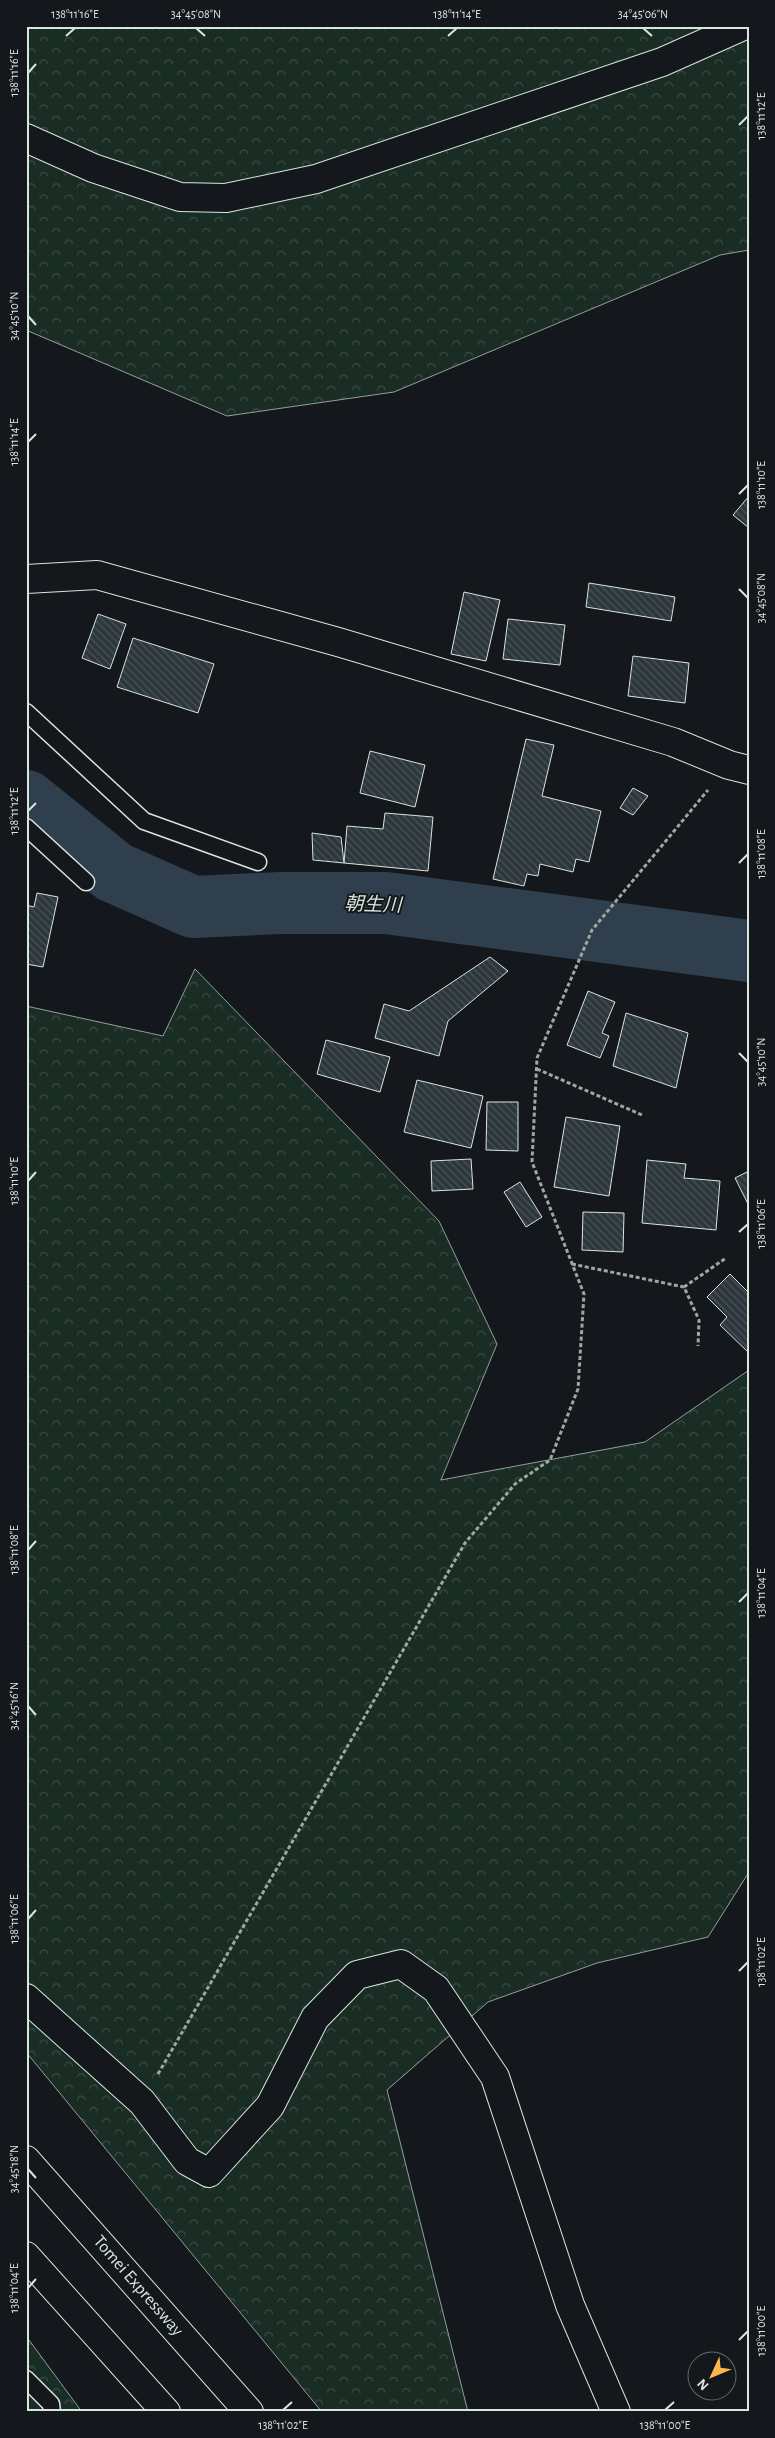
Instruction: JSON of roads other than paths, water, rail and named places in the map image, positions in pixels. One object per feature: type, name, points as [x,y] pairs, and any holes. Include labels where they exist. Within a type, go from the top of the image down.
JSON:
[{"type":"main road","points":[[26,138],[93,168],[180,197],[226,198],[316,179],[662,62],[743,26]]},
{"type":"main road","points":[[26,579],[98,576],[338,642],[664,740],[739,767]]},
{"type":"main road","points":[[26,1998],[142,2102],[187,2161],[209,2173],[270,2106],[315,2018],[357,1975],[400,1964],[436,1989],[495,2077],[570,2306],[616,2412]]},
{"type":"main road","name":"Tomei Expressway","points":[[26,2160],[249,2412]]},
{"type":"main road","points":[[26,2256],[166,2412]]},
{"type":"lane","points":[[26,712],[144,821],[258,862]]},
{"type":"lane","points":[[26,827],[86,882]]},
{"type":"lane","points":[[26,2379],[51,2404],[52,2412]]},
{"type":"waterway","name":"朝生川","points":[[26,801],[114,872],[193,907],[280,903],[386,903],[749,951]]}]
